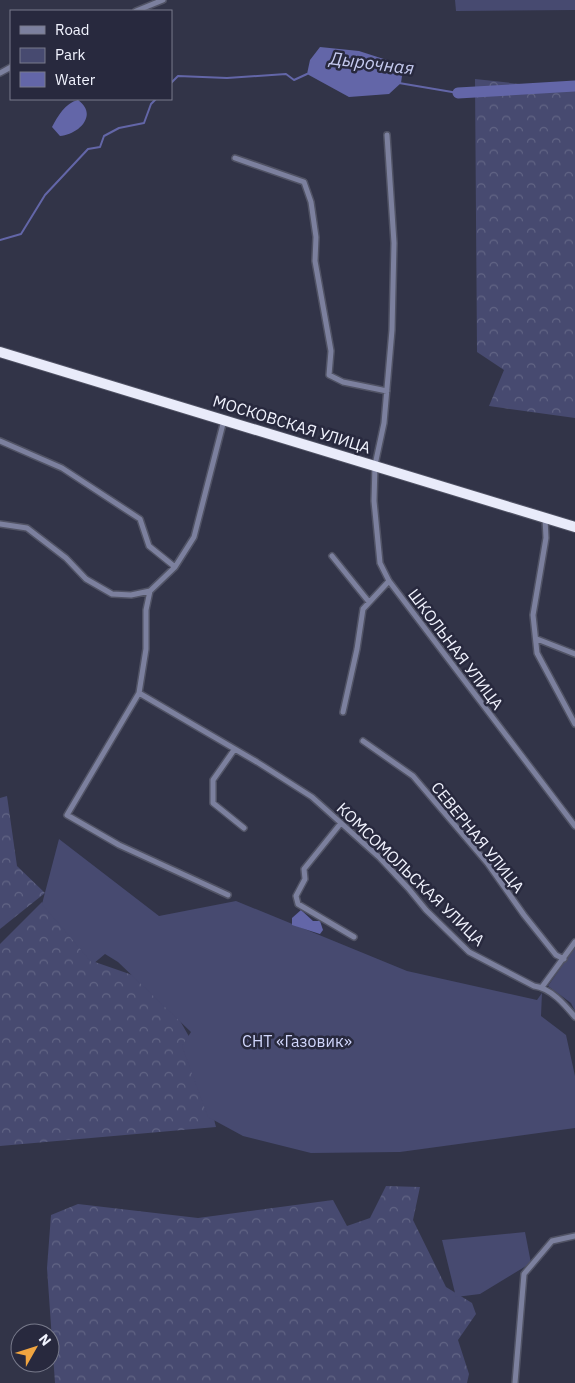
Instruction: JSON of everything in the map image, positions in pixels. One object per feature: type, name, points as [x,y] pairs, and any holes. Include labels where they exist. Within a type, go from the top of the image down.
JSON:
[{"type":"highway","name":"МОСКОВСКАЯ УЛИЦА","points":[[0,352],[575,526]]},
{"type":"street","points":[[138,10],[163,0]]},
{"type":"street","name":"ШКОЛЬНАЯ УЛИЦА","points":[[386,135],[394,243],[392,330],[384,423],[376,465],[374,501],[380,563],[389,581],[575,826]]},
{"type":"street","points":[[235,158],[304,182],[311,202],[316,237],[314,261],[331,351],[329,374],[342,382],[387,391]]},
{"type":"street","points":[[0,524],[27,528],[66,558],[86,579],[112,594],[131,595],[150,591],[175,567],[194,537],[224,420]]},
{"type":"street","points":[[0,440],[62,468],[140,519],[149,546],[175,567]]},
{"type":"street","points":[[545,518],[546,538],[533,615],[537,653],[575,724]]},
{"type":"street","points":[[332,556],[370,602]]},
{"type":"street","points":[[344,712],[363,609],[389,581]]},
{"type":"street","points":[[150,591],[146,610],[146,649],[138,693],[68,815],[119,845],[228,894]]},
{"type":"street","points":[[537,639],[575,654]]},
{"type":"street","name":"КОМСОМОЛЬСКАЯ УЛИЦА","points":[[138,693],[312,797],[380,858],[426,910],[469,952],[534,986],[542,987],[564,1004],[575,1018]]},
{"type":"street","name":"СЕВЕРНАЯ УЛИЦА","points":[[363,741],[413,776],[488,864],[524,915],[556,955],[564,959]]},
{"type":"street","points":[[234,750],[213,780],[213,803],[244,828]]},
{"type":"street","points":[[341,823],[304,869],[305,879],[296,896],[298,904],[354,937]]},
{"type":"street","points":[[542,987],[575,942]]},
{"type":"street","points":[[515,1383],[524,1274],[552,1241],[575,1236]]},
{"type":"green space","points":[[455,0],[575,0],[575,10],[456,11]]},
{"type":"green space","points":[[475,79],[575,90],[575,418],[489,406],[504,370],[477,352]]},
{"type":"green space","points":[[7,796],[17,866],[45,893],[0,929],[0,798]]},
{"type":"green space","name":"СНТ «Газовик»","points":[[59,839],[159,916],[236,901],[407,971],[537,1000],[542,993],[541,1016],[566,1035],[575,1076],[575,1128],[400,1152],[311,1153],[243,1136],[208,1117],[182,1046],[191,1032],[118,962],[105,954],[93,964],[42,904]]},
{"type":"green space","points":[[42,902],[95,962],[141,978],[175,1012],[195,1047],[216,1127],[0,1146],[0,944]]},
{"type":"green space","points":[[575,947],[575,1011],[571,1003],[548,986]]},
{"type":"green space","points":[[386,1186],[420,1187],[413,1220],[446,1287],[472,1303],[476,1314],[458,1340],[469,1374],[467,1383],[55,1383],[54,1373],[60,1373],[60,1323],[51,1323],[47,1268],[51,1215],[78,1204],[198,1218],[333,1200],[347,1226],[370,1218]]},
{"type":"green space","points":[[525,1232],[531,1263],[480,1294],[456,1297],[442,1240]]},
{"type":"water","points":[[320,47],[359,51],[393,62],[402,76],[401,83],[389,94],[349,97],[307,74],[310,60]]},
{"type":"water","points":[[78,100],[87,112],[84,123],[73,132],[60,136],[52,127],[59,114],[69,104]]},
{"type":"water","points":[[301,910],[313,921],[320,921],[323,930],[320,934],[292,925],[292,918]]},
{"type":"waterway","name":"Дырочная","points":[[172,82],[178,76],[227,78],[286,74],[294,80],[307,74]]},
{"type":"waterway","name":"Дырочная","points":[[399,83],[458,93]]},
{"type":"waterway","name":"Дырочная","points":[[458,93],[575,86]]},
{"type":"waterway","name":"Дырочная","points":[[0,240],[21,234],[45,195],[88,149],[100,147],[104,136],[119,128],[144,123],[151,104],[155,100]]}]
